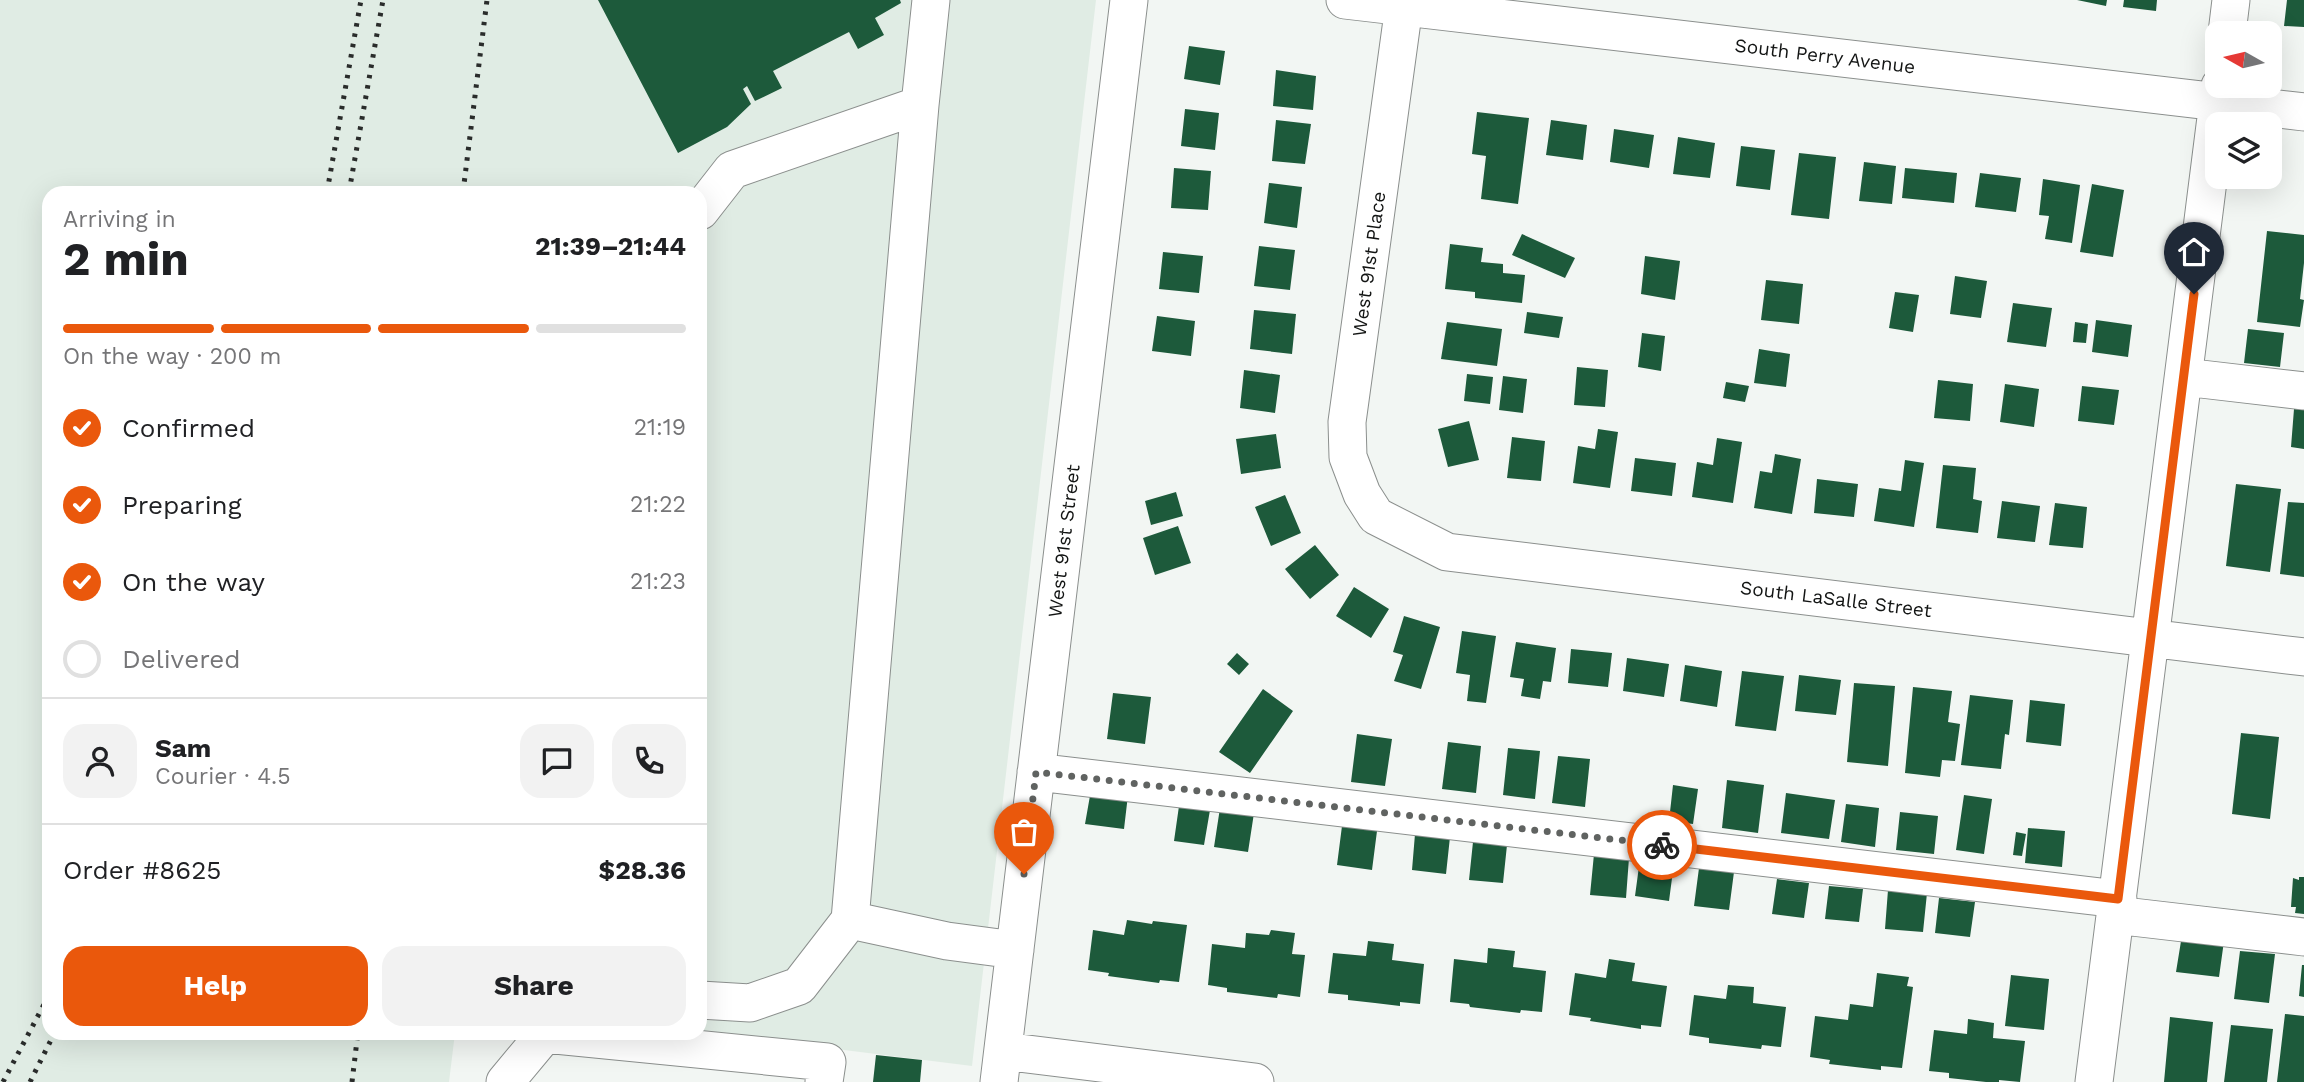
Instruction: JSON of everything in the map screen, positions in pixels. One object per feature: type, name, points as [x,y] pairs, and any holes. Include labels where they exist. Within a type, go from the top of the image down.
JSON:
[{"type":"street","points":[[707,1000],[750,1003],[799,986],[850,920],[931,0]]},
{"type":"street","name":"West 91st Street","points":[[1001,1067],[1129,0]]},
{"type":"street","name":"South Perry Avenue","points":[[1345,0],[2205,92]]},
{"type":"street","points":[[2228,21],[2231,0]]},
{"type":"street","name":"West 91st Place","points":[[1377,516],[1362,494],[1348,457],[1347,422],[1404,6]]},
{"type":"street","points":[[2094,1082],[2219,98]]},
{"type":"street","name":"South Perry Avenue","points":[[2238,98],[2304,112]]},
{"type":"street","points":[[707,202],[733,170],[920,105]]},
{"type":"street","points":[[2184,377],[2304,391]]},
{"type":"street","name":"South LaSalle Street","points":[[1377,516],[1447,552],[2304,657]]},
{"type":"street","points":[[1036,772],[2117,907],[2304,937]]},
{"type":"street","points":[[850,920],[947,941],[1015,950]]},
{"type":"street","points":[[505,1082],[540,1040]]},
{"type":"street","points":[[605,1040],[827,1062],[824,1082]]},
{"type":"street","points":[[1001,1067],[1255,1082]]},
{"type":"shaded area","points":[[0,0],[1096,0],[972,1066],[707,1033],[707,186],[42,186],[42,1040],[454,1040],[449,1082],[0,1082]]},
{"type":"building","points":[[598,0],[900,0],[901,3],[875,18],[884,35],[858,49],[849,32],[773,71],[782,88],[755,101],[747,86],[743,89],[751,104],[727,127],[678,153]]},
{"type":"building","points":[[2077,0],[2107,0],[2106,6]]},
{"type":"building","points":[[2124,0],[2157,0],[2156,11],[2123,7]]},
{"type":"building","points":[[2287,0],[2304,0],[2304,27],[2284,26]]},
{"type":"building","points":[[1189,46],[1225,51],[1220,85],[1184,79]]},
{"type":"building","points":[[1276,70],[1316,76],[1313,110],[1273,106]]},
{"type":"building","points":[[1185,109],[1219,113],[1215,150],[1181,146]]},
{"type":"building","points":[[1477,112],[1529,118],[1518,204],[1481,199],[1486,156],[1472,154]]},
{"type":"building","points":[[1276,120],[1311,124],[1305,164],[1272,161]]},
{"type":"building","points":[[1551,120],[1587,125],[1583,160],[1546,155]]},
{"type":"building","points":[[1614,129],[1654,135],[1649,168],[1610,162]]},
{"type":"building","points":[[1678,137],[1715,143],[1710,178],[1673,174]]},
{"type":"building","points":[[1741,146],[1775,150],[1770,190],[1736,186]]},
{"type":"building","points":[[1799,153],[1836,157],[1829,219],[1791,215]]},
{"type":"building","points":[[1864,162],[1896,166],[1892,204],[1859,201]]},
{"type":"building","points":[[1174,168],[1211,171],[1208,210],[1171,208]]},
{"type":"building","points":[[1905,168],[1957,173],[1954,203],[1902,198]]},
{"type":"building","points":[[1980,173],[2021,178],[2016,212],[1975,207]]},
{"type":"building","points":[[2043,179],[2080,185],[2072,243],[2045,239],[2049,216],[2039,215]]},
{"type":"building","points":[[1269,183],[1302,187],[1297,228],[1264,223]]},
{"type":"building","points":[[2092,184],[2124,190],[2113,257],[2080,252]]},
{"type":"building","points":[[2267,231],[2304,235],[2300,299],[2304,300],[2300,327],[2257,322]]},
{"type":"building","points":[[1522,234],[1575,258],[1565,278],[1512,255]]},
{"type":"building","points":[[1450,244],[1483,248],[1481,262],[1503,264],[1503,273],[1525,275],[1522,303],[1475,298],[1475,292],[1445,289]]},
{"type":"building","points":[[1259,246],[1295,250],[1290,290],[1254,286]]},
{"type":"building","points":[[1163,252],[1203,256],[1199,293],[1159,289]]},
{"type":"building","points":[[1645,256],[1680,261],[1675,300],[1641,294]]},
{"type":"building","points":[[1955,276],[1987,281],[1981,318],[1950,314]]},
{"type":"building","points":[[1766,280],[1803,284],[1799,324],[1761,320]]},
{"type":"building","points":[[1895,292],[1919,295],[1913,332],[1889,328]]},
{"type":"building","points":[[2013,303],[2052,308],[2046,347],[2007,342]]},
{"type":"building","points":[[1254,310],[1296,314],[1292,354],[1250,349]]},
{"type":"building","points":[[1527,312],[1563,317],[1559,338],[1524,333]]},
{"type":"building","points":[[1157,316],[1195,321],[1191,356],[1152,351]]},
{"type":"building","points":[[2096,320],[2132,325],[2128,357],[2092,352]]},
{"type":"building","points":[[1447,322],[1502,329],[1497,366],[1441,359]]},
{"type":"building","points":[[2075,322],[2088,324],[2086,343],[2073,342]]},
{"type":"building","points":[[2248,329],[2284,333],[2280,367],[2244,363]]},
{"type":"building","points":[[1642,333],[1665,336],[1661,371],[1638,367]]},
{"type":"building","points":[[1759,349],[1790,354],[1786,387],[1754,383]]},
{"type":"building","points":[[1577,367],[1608,370],[1605,407],[1574,405]]},
{"type":"building","points":[[1244,370],[1280,375],[1275,413],[1240,408]]},
{"type":"building","points":[[1467,374],[1493,377],[1490,404],[1464,401]]},
{"type":"building","points":[[1503,376],[1527,379],[1523,413],[1499,410]]},
{"type":"building","points":[[1938,380],[1973,384],[1970,421],[1934,418]]},
{"type":"building","points":[[1726,382],[1749,386],[1745,402],[1723,398]]},
{"type":"building","points":[[2005,384],[2039,389],[2034,427],[2000,422]]},
{"type":"building","points":[[2082,386],[2119,390],[2114,425],[2078,421]]},
{"type":"building","points":[[2294,409],[2304,410],[2304,449],[2291,447]]},
{"type":"building","points":[[1469,421],[1479,460],[1448,467],[1438,429]]},
{"type":"building","points":[[1598,429],[1618,432],[1610,488],[1573,483],[1578,446],[1595,449]]},
{"type":"building","points":[[1276,434],[1281,468],[1241,474],[1236,439]]},
{"type":"building","points":[[1512,437],[1545,441],[1541,481],[1507,478]]},
{"type":"building","points":[[1717,438],[1742,442],[1733,503],[1692,497],[1697,462],[1713,465]]},
{"type":"building","points":[[1775,454],[1801,459],[1792,514],[1754,508],[1760,471],[1772,473]]},
{"type":"building","points":[[1635,458],[1676,463],[1672,496],[1631,491]]},
{"type":"building","points":[[1905,460],[1924,463],[1914,527],[1874,521],[1879,488],[1901,491]]},
{"type":"building","points":[[1943,465],[1976,468],[1973,499],[1982,501],[1978,533],[1936,528]]},
{"type":"building","points":[[1817,479],[1858,484],[1854,517],[1814,513]]},
{"type":"building","points":[[2236,484],[2281,489],[2270,572],[2226,566]]},
{"type":"building","points":[[1176,492],[1183,516],[1151,525],[1145,501]]},
{"type":"building","points":[[1285,495],[1301,533],[1271,546],[1255,507]]},
{"type":"building","points":[[2002,501],[2040,506],[2035,542],[1997,538]]},
{"type":"building","points":[[2288,502],[2304,503],[2304,577],[2280,574]]},
{"type":"building","points":[[2055,503],[2087,507],[2083,548],[2049,545]]},
{"type":"building","points":[[1178,526],[1191,563],[1155,575],[1143,538]]},
{"type":"building","points":[[1315,545],[1339,575],[1310,599],[1285,569]]},
{"type":"building","points":[[1354,587],[1389,609],[1371,638],[1336,616]]},
{"type":"building","points":[[1404,616],[1440,627],[1421,689],[1394,681],[1403,655],[1393,652]]},
{"type":"building","points":[[1462,631],[1496,636],[1486,703],[1467,701],[1470,675],[1456,673]]},
{"type":"building","points":[[1516,642],[1556,648],[1551,682],[1543,681],[1540,699],[1521,696],[1524,679],[1510,677]]},
{"type":"building","points":[[1571,649],[1612,653],[1608,687],[1568,683]]},
{"type":"building","points":[[1237,653],[1249,664],[1239,675],[1227,664]]},
{"type":"building","points":[[1627,658],[1669,664],[1664,697],[1623,691]]},
{"type":"building","points":[[1685,665],[1722,671],[1717,707],[1680,701]]},
{"type":"building","points":[[1742,671],[1784,676],[1776,731],[1735,726]]},
{"type":"building","points":[[1799,675],[1841,680],[1836,715],[1795,711]]},
{"type":"building","points":[[1854,683],[1895,686],[1888,766],[1847,762]]},
{"type":"building","points":[[1913,687],[1952,691],[1948,722],[1960,724],[1955,761],[1942,760],[1940,777],[1905,773]]},
{"type":"building","points":[[1263,689],[1293,711],[1250,773],[1219,752]]},
{"type":"building","points":[[1113,693],[1151,697],[1145,744],[1107,739]]},
{"type":"building","points":[[1970,695],[2013,700],[2001,769],[1961,765]]},
{"type":"building","points":[[2030,700],[2065,704],[2061,746],[2026,742]]},
{"type":"building","points":[[2241,733],[2279,737],[2270,819],[2232,814]]},
{"type":"building","points":[[1357,734],[1392,739],[1385,786],[1351,782]]},
{"type":"building","points":[[1448,742],[1481,746],[1476,793],[1442,789]]},
{"type":"building","points":[[1508,748],[1540,751],[1535,799],[1503,795]]},
{"type":"building","points":[[1558,756],[1590,759],[1585,807],[1552,803]]},
{"type":"building","points":[[1727,780],[1764,785],[1758,833],[1722,828]]},
{"type":"building","points":[[1673,785],[1698,789],[1693,824],[1669,821]]},
{"type":"building","points":[[1091,790],[1128,795],[1124,829],[1085,824]]},
{"type":"building","points":[[1786,793],[1835,800],[1829,839],[1781,833]]},
{"type":"building","points":[[1964,795],[1992,799],[1984,854],[1956,850]]},
{"type":"building","points":[[1846,804],[1879,808],[1875,847],[1841,842]]},
{"type":"building","points":[[1179,806],[1210,810],[1204,845],[1174,841]]},
{"type":"building","points":[[1220,808],[1254,813],[1248,852],[1214,847]]},
{"type":"building","points":[[1900,812],[1938,816],[1934,854],[1896,850]]},
{"type":"building","points":[[1342,826],[1377,831],[1372,870],[1337,865]]},
{"type":"building","points":[[2028,828],[2065,831],[2062,867],[2025,863]]},
{"type":"building","points":[[2016,832],[2026,834],[2022,856],[2013,855]]},
{"type":"building","points":[[1415,834],[1450,837],[1446,874],[1412,870]]},
{"type":"building","points":[[1473,842],[1507,845],[1503,883],[1469,880]]},
{"type":"building","points":[[1594,854],[1629,858],[1626,898],[1590,895]]},
{"type":"building","points":[[1640,859],[1674,863],[1669,901],[1635,896]]},
{"type":"building","points":[[1699,868],[1734,872],[1729,910],[1694,906]]},
{"type":"building","points":[[2299,877],[2304,877],[2304,914],[2295,913],[2296,907],[2291,907],[2293,878],[2299,880]]},
{"type":"building","points":[[1777,879],[1809,883],[1804,918],[1772,914]]},
{"type":"building","points":[[1829,886],[1863,889],[1859,922],[1825,919]]},
{"type":"building","points":[[1888,890],[1927,893],[1923,932],[1885,929]]},
{"type":"building","points":[[1939,898],[1975,902],[1970,937],[1935,933]]},
{"type":"building","points":[[1127,920],[1187,925],[1179,982],[1160,980],[1159,983],[1108,976],[1109,973],[1088,970],[1093,930],[1124,935]]},
{"type":"building","points":[[1271,930],[1295,933],[1292,954],[1305,955],[1300,997],[1278,994],[1277,998],[1227,992],[1227,988],[1208,985],[1212,944],[1245,948],[1246,933],[1269,935]]},
{"type":"building","points":[[2182,935],[2224,941],[2219,977],[2176,972]]},
{"type":"building","points":[[1368,941],[1394,944],[1392,960],[1424,964],[1420,1004],[1400,1002],[1400,1006],[1348,1000],[1348,995],[1328,993],[1333,953],[1366,956]]},
{"type":"building","points":[[1488,948],[1515,951],[1513,967],[1546,971],[1542,1012],[1521,1010],[1520,1013],[1450,1002],[1454,959],[1487,963]]},
{"type":"building","points":[[2240,951],[2275,954],[2269,1003],[2234,999]]},
{"type":"building","points":[[1609,959],[1635,963],[1632,981],[1667,986],[1661,1027],[1641,1025],[1641,1029],[1569,1015],[1575,973],[1606,978]]},
{"type":"building","points":[[2304,965],[2304,997],[2299,996]]},
{"type":"building","points":[[1877,973],[1909,977],[1907,986],[1913,987],[1902,1068],[1881,1066],[1881,1070],[1829,1064],[1830,1060],[1810,1057],[1815,1016],[1848,1020],[1850,1004],[1873,1007]]},
{"type":"building","points":[[2011,975],[2049,979],[2044,1030],[2005,1026]]},
{"type":"building","points":[[1728,985],[1754,987],[1753,1003],[1786,1007],[1781,1047],[1762,1045],[1761,1049],[1709,1043],[1709,1038],[1689,1035],[1694,995],[1726,999]]},
{"type":"building","points":[[2285,1014],[2304,1016],[2304,1082],[2277,1082]]},
{"type":"building","points":[[2170,1017],[2213,1022],[2207,1082],[2164,1082]]},
{"type":"building","points":[[1968,1019],[1994,1023],[1993,1038],[2025,1041],[2020,1082],[1949,1078],[1949,1073],[1929,1071],[1934,1030],[1967,1034]]},
{"type":"building","points":[[2231,1025],[2273,1029],[2267,1082],[2224,1082]]},
{"type":"building","points":[[876,1055],[922,1060],[920,1082],[873,1082]]},
{"type":"railway","points":[[328,186],[361,0]]},
{"type":"railway","points":[[350,186],[383,0]]},
{"type":"railway","points":[[464,186],[487,0]]},
{"type":"railway","points":[[3,1082],[42,1008]]},
{"type":"railway","points":[[30,1082],[51,1040]]},
{"type":"railway","points":[[352,1082],[357,1040]]},
{"type":"way so far","points":[[1024,874],[1036,772],[1662,845]]},
{"type":"route","points":[[1662,845],[2118,899],[2194,294]]}]
